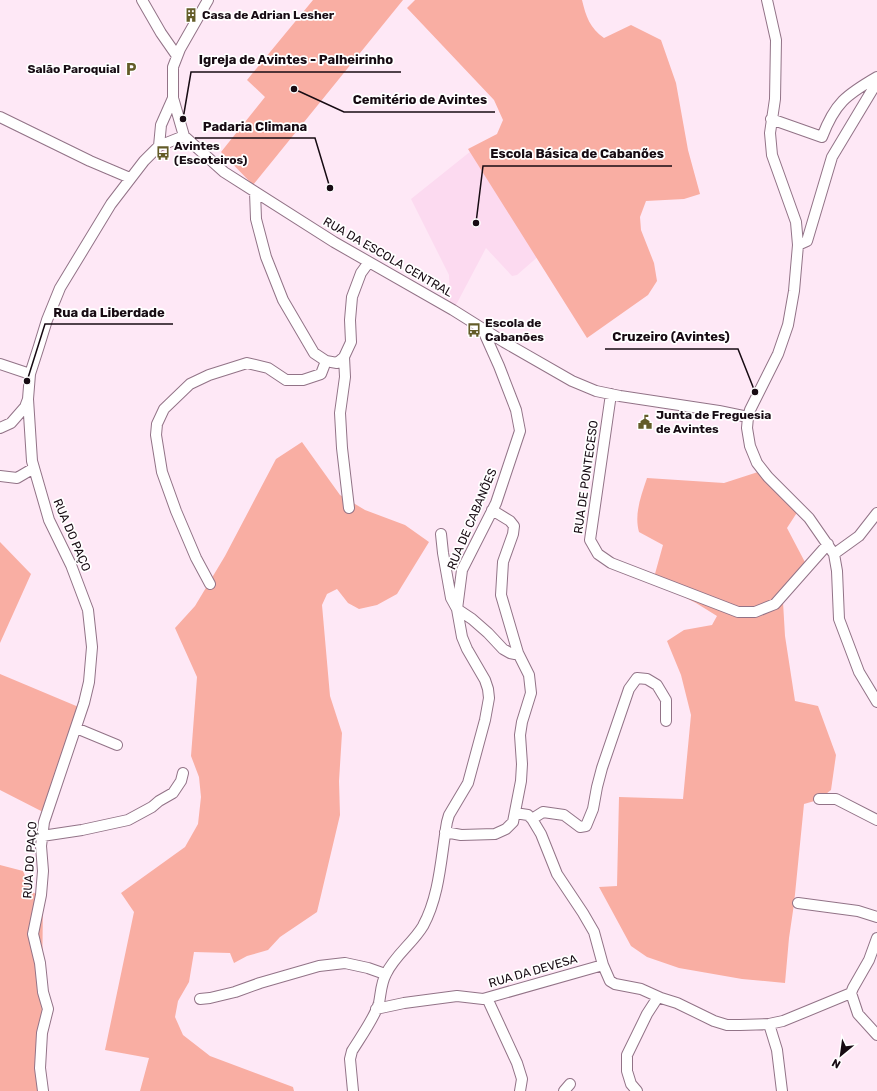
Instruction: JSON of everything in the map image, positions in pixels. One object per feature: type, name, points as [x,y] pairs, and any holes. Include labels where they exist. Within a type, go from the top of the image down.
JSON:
[{"type":"street","points":[[142,0],[161,33],[177,56]]},
{"type":"street","points":[[173,98],[161,125],[159,146],[184,136],[173,98],[173,68],[180,49],[208,0]]},
{"type":"street","points":[[768,0],[776,40],[775,91],[770,133],[772,155],[796,222],[798,245],[794,291],[788,325],[778,354],[750,410],[747,428],[750,446],[757,463],[768,477],[809,518],[834,554],[837,571],[839,619],[859,672],[877,702]]},
{"type":"street","points":[[771,119],[822,137],[836,108],[847,95],[877,77]]},
{"type":"street","points":[[798,245],[807,241],[832,156],[877,82]]},
{"type":"street","points":[[0,117],[90,161],[130,178]]},
{"type":"street","name":"RUA DA ESCOLA CENTRAL","points":[[184,136],[224,172],[334,242],[453,310],[572,381],[596,391],[748,417]]},
{"type":"street","name":"RUA DO PAÇO","points":[[43,1091],[40,1068],[42,1033],[48,1009],[43,992],[40,963],[34,934],[41,895],[43,871],[41,846],[42,836],[44,822],[76,728],[89,682],[92,647],[88,610],[71,565],[49,520],[32,461],[28,399],[30,374],[47,320],[60,288],[111,204],[130,178],[159,146]]},
{"type":"street","points":[[255,192],[256,219],[266,257],[283,300],[314,353],[326,361],[338,363],[344,358],[351,342],[350,320],[352,297],[361,273],[369,262]]},
{"type":"street","name":"RUA DE CABANÕES","points":[[385,974],[400,953],[414,938],[423,925],[428,912],[437,881],[449,815],[468,783],[489,698],[488,689],[484,680],[464,643],[457,608],[462,570],[492,510],[520,431],[516,410],[482,328]]},
{"type":"street","points":[[344,358],[345,377],[340,413],[342,448],[349,508]]},
{"type":"street","points":[[210,584],[196,558],[176,511],[162,472],[156,435],[158,424],[164,409],[190,384],[209,375],[247,363],[268,368],[286,380],[303,380],[321,374],[326,361]]},
{"type":"street","points":[[0,364],[30,374]]},
{"type":"street","name":"RUA DE PONTECESO","points":[[611,394],[590,540],[598,554],[611,563],[738,612],[755,612],[775,604],[828,544]]},
{"type":"street","points":[[0,428],[11,423],[25,407],[28,399]]},
{"type":"street","points":[[731,413],[747,428]]},
{"type":"street","points":[[0,476],[17,478],[34,468]]},
{"type":"street","points":[[445,832],[461,836],[495,834],[506,829],[513,822],[521,781],[522,764],[520,735],[522,722],[531,693],[529,675],[518,653],[501,595],[503,562],[513,534],[514,526],[510,521],[492,510]]},
{"type":"street","points":[[834,554],[859,536],[877,513]]},
{"type":"street","name":"RUA DE CABANÕES","points":[[441,534],[451,598],[457,608]]},
{"type":"street","points":[[457,608],[488,633],[503,649],[510,653],[518,653]]},
{"type":"street","points":[[532,819],[543,812],[564,815],[580,827],[586,826],[593,809],[602,768],[628,689],[637,678],[647,679],[657,685],[666,700],[666,721]]},
{"type":"street","points":[[76,728],[117,745]]},
{"type":"street","points":[[42,836],[82,830],[128,820],[173,794],[181,781],[183,772]]},
{"type":"street","points":[[819,799],[836,799],[877,820]]},
{"type":"street","points":[[515,813],[528,815],[541,834],[557,874],[594,932],[602,965],[610,981],[615,984],[641,989],[727,1025],[754,1026],[769,1024],[783,1020],[851,993]]},
{"type":"street","points":[[798,903],[858,911],[877,917]]},
{"type":"street","points":[[877,938],[873,962],[853,988],[851,993],[858,1014],[877,1035]]},
{"type":"street","points":[[200,999],[236,992],[260,983],[319,966],[345,963],[368,968],[385,974],[379,1004],[352,1051],[350,1059],[353,1091]]},
{"type":"street","name":"RUA DA DEVESA","points":[[376,1009],[404,1003],[457,996],[483,999],[602,965]]},
{"type":"street","points":[[637,1091],[631,1084],[627,1071],[627,1055],[647,1014],[658,997]]},
{"type":"street","points":[[487,998],[517,1063],[522,1080],[519,1089]]},
{"type":"street","points":[[769,1024],[777,1050],[782,1091]]},
{"type":"shaded area","points":[[313,0],[403,0],[253,185],[221,152],[265,97],[247,80]]},
{"type":"shaded area","points":[[415,0],[582,0],[589,22],[604,38],[631,25],[661,40],[676,83],[688,150],[700,194],[684,199],[646,201],[640,217],[641,230],[654,263],[657,281],[648,295],[587,338],[468,149],[497,134],[503,120],[494,100],[407,8]]},
{"type":"shaded area","points":[[471,151],[549,247],[517,275],[512,276],[486,248],[456,305],[450,303],[449,275],[411,199]]},
{"type":"shaded area","points":[[302,442],[340,495],[365,510],[405,525],[429,542],[397,594],[377,605],[359,609],[348,603],[337,589],[327,594],[322,605],[330,696],[342,733],[339,781],[340,815],[317,912],[280,937],[268,950],[247,956],[234,963],[230,953],[194,952],[189,982],[178,1001],[175,1017],[183,1035],[210,1056],[293,1087],[294,1091],[140,1091],[149,1058],[105,1050],[134,912],[121,893],[185,847],[198,824],[201,797],[199,777],[191,756],[197,677],[175,628],[195,606],[225,556],[276,459]]},
{"type":"shaded area","points":[[758,472],[798,511],[787,528],[807,566],[783,602],[785,636],[795,701],[818,706],[836,755],[831,790],[818,800],[804,804],[785,983],[742,979],[679,968],[647,957],[631,946],[599,887],[617,886],[619,797],[683,799],[691,715],[681,675],[667,641],[684,630],[712,625],[717,616],[696,603],[653,581],[663,545],[639,532],[637,518],[647,478],[724,483]]},
{"type":"shaded area","points":[[0,542],[31,574],[0,643]]},
{"type":"shaded area","points":[[0,674],[81,708],[45,813],[0,790]]},
{"type":"shaded area","points":[[0,865],[23,871],[32,892],[43,897],[41,1091],[0,1091]]},
{"type":"place","name":"Casa de Adrian Lesher","points":[[191,15]]},
{"type":"place","name":"Salão Paroquial","points":[[131,69]]},
{"type":"place","name":"Cemitério de Avintes","points":[[294,89]]},
{"type":"place","name":"Igreja de Avintes - Palheirinho","points":[[183,119]]},
{"type":"place","name":"Avintes (Escoteiros)","points":[[163,153]]},
{"type":"place","name":"Padaria Climana","points":[[330,188]]},
{"type":"place","name":"Escola Básica de Cabanões","points":[[476,223]]},
{"type":"place","name":"Escola de Cabanões","points":[[474,330]]},
{"type":"place","name":"Rua da Liberdade","points":[[27,381]]},
{"type":"place","name":"Cruzeiro (Avintes)","points":[[755,392]]},
{"type":"place","name":"Junta de Freguesia de Avintes","points":[[645,422]]}]
